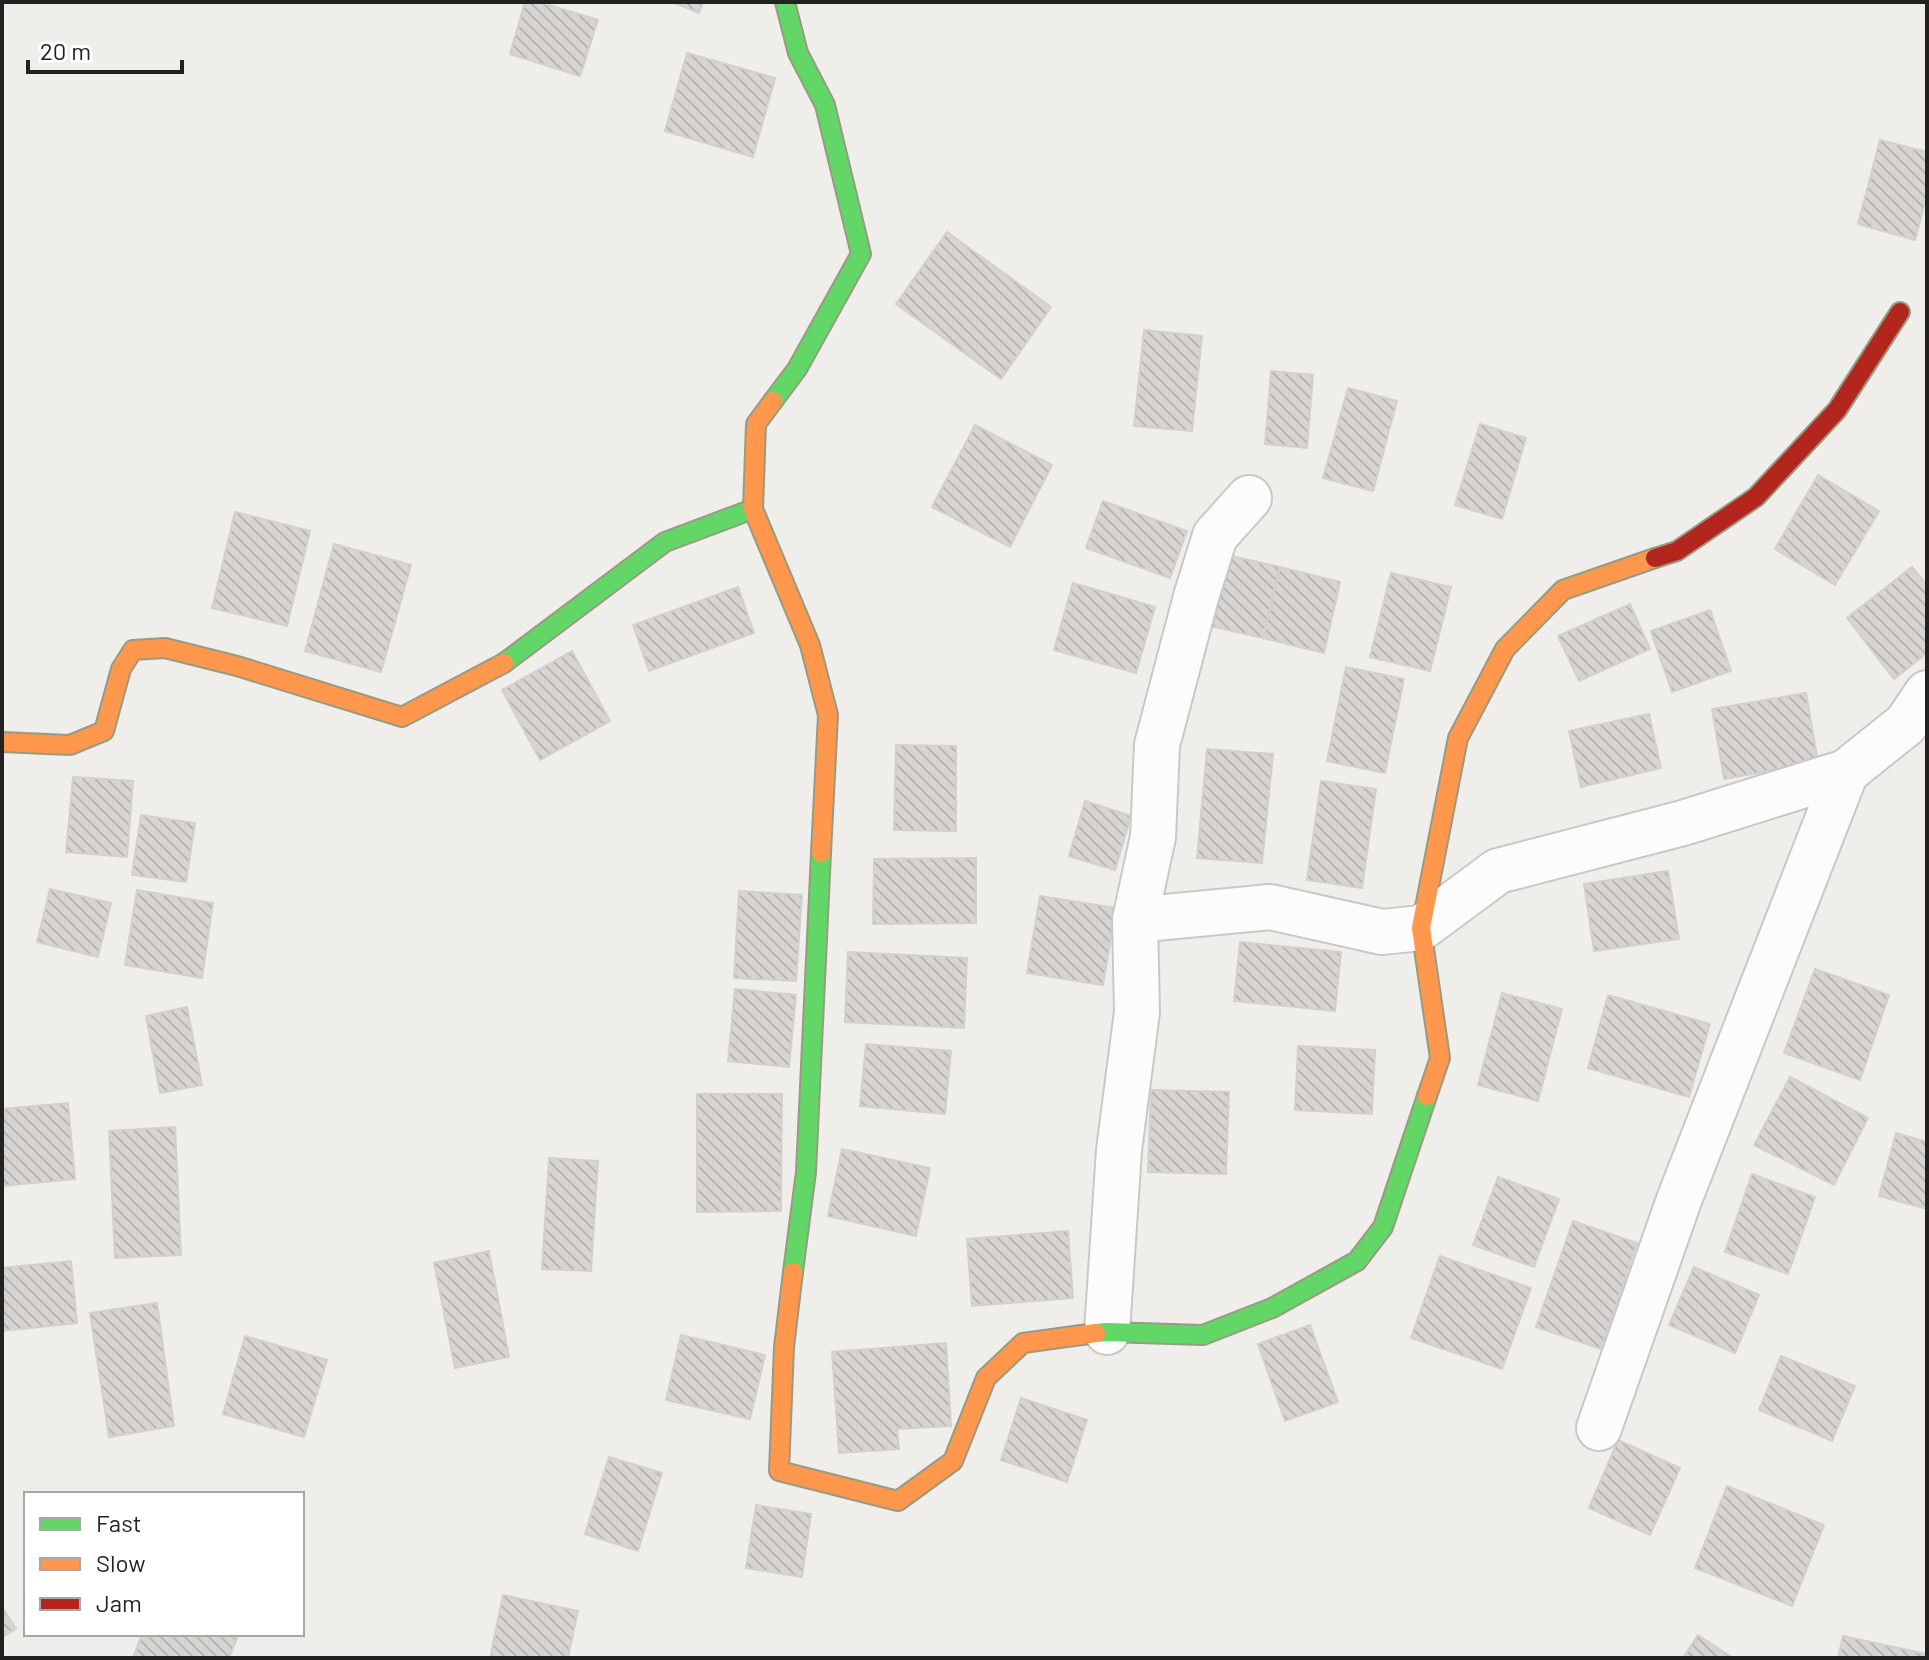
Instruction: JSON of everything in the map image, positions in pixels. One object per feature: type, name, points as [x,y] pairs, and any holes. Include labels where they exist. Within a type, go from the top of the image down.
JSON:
[{"type":"street","points":[[785,2],[798,53],[825,105],[861,254],[797,369],[756,424],[753,509],[810,645],[828,715],[806,1172],[784,1347],[779,1471],[898,1501],[953,1461],[986,1378],[1023,1343],[1107,1332],[1203,1335],[1272,1308],[1357,1261],[1383,1227],[1440,1058],[1421,928],[1458,738],[1505,649],[1563,590],[1677,551],[1756,497],[1837,410],[1900,312]]},
{"type":"street","points":[[1107,1332],[1119,1150],[1137,1012],[1135,920],[1153,837],[1157,745],[1215,536],[1249,498]]},
{"type":"street","points":[[2,742],[70,745],[104,731],[121,669],[133,650],[165,648],[237,666],[402,717],[504,663],[665,542],[753,509]]},
{"type":"street","points":[[1135,920],[1270,907],[1382,932],[1421,928],[1498,871],[1683,823],[1846,772],[1906,724],[1927,693]]},
{"type":"street","points":[[1599,1428],[1679,1200],[1846,772]]},
{"type":"building","points":[[525,2],[539,2],[598,20],[580,76],[510,54]]},
{"type":"building","points":[[672,2],[703,2],[699,13]]},
{"type":"building","points":[[687,53],[775,78],[753,157],[665,131]]},
{"type":"building","points":[[1880,140],[1927,152],[1927,195],[1915,240],[1858,224]]},
{"type":"building","points":[[947,232],[1051,307],[1001,379],[896,304]]},
{"type":"building","points":[[1144,330],[1202,336],[1192,431],[1134,426]]},
{"type":"building","points":[[1271,371],[1313,375],[1307,448],[1265,444]]},
{"type":"building","points":[[1348,388],[1397,401],[1373,491],[1323,478]]},
{"type":"building","points":[[1480,424],[1526,438],[1502,519],[1455,505]]},
{"type":"building","points":[[975,425],[1052,465],[1010,547],[932,507]]},
{"type":"building","points":[[1818,475],[1879,511],[1835,585],[1775,549]]},
{"type":"building","points":[[1103,501],[1187,531],[1170,578],[1086,548]]},
{"type":"building","points":[[235,512],[310,531],[287,626],[212,608]]},
{"type":"building","points":[[334,544],[411,565],[381,672],[305,651]]},
{"type":"building","points":[[1227,555],[1280,567],[1263,638],[1210,626]]},
{"type":"building","points":[[1280,567],[1340,582],[1324,653],[1263,638]]},
{"type":"building","points":[[1912,567],[1927,585],[1927,653],[1894,679],[1847,618]]},
{"type":"building","points":[[1391,573],[1451,587],[1430,671],[1370,657]]},
{"type":"building","points":[[1073,583],[1155,607],[1136,673],[1054,650]]},
{"type":"building","points":[[738,587],[754,633],[649,671],[633,625]]},
{"type":"building","points":[[1630,604],[1650,649],[1579,681],[1558,636]]},
{"type":"building","points":[[1710,610],[1731,671],[1672,692],[1651,631]]},
{"type":"building","points":[[572,651],[610,721],[540,760],[502,690]]},
{"type":"building","points":[[1346,667],[1404,679],[1385,773],[1327,761]]},
{"type":"building","points":[[1806,693],[1818,762],[1724,779],[1712,709]]},
{"type":"building","points":[[1649,714],[1661,768],[1581,787],[1569,731]]},
{"type":"building","points":[[896,745],[956,746],[956,831],[894,830]]},
{"type":"building","points":[[1207,749],[1273,754],[1262,863],[1197,858]]},
{"type":"building","points":[[73,777],[133,781],[127,857],[66,852]]},
{"type":"building","points":[[1321,781],[1376,789],[1362,888],[1307,880]]},
{"type":"building","points":[[1085,801],[1131,816],[1115,870],[1069,856]]},
{"type":"building","points":[[141,815],[195,823],[186,882],[132,875]]},
{"type":"building","points":[[976,858],[976,923],[873,924],[874,859]]},
{"type":"building","points":[[1668,871],[1679,939],[1594,951],[1584,884]]},
{"type":"building","points":[[50,889],[111,903],[98,957],[37,942]]},
{"type":"building","points":[[137,890],[213,903],[202,978],[125,965]]},
{"type":"building","points":[[739,891],[802,895],[796,981],[734,978]]},
{"type":"building","points":[[1040,896],[1116,908],[1103,985],[1027,973]]},
{"type":"building","points":[[1240,942],[1341,952],[1335,1011],[1234,1001]]},
{"type":"building","points":[[848,952],[967,958],[964,1028],[845,1022]]},
{"type":"building","points":[[1815,969],[1889,995],[1860,1080],[1784,1053]]},
{"type":"building","points":[[735,989],[796,995],[789,1067],[728,1061]]},
{"type":"building","points":[[1502,993],[1562,1009],[1538,1101],[1478,1085]]},
{"type":"building","points":[[1608,995],[1710,1024],[1689,1097],[1588,1068]]},
{"type":"building","points":[[187,1007],[202,1085],[160,1093],[146,1016]]},
{"type":"building","points":[[866,1044],[951,1051],[945,1114],[860,1106]]},
{"type":"building","points":[[1298,1046],[1375,1050],[1372,1114],[1295,1110]]},
{"type":"building","points":[[1790,1077],[1868,1118],[1834,1185],[1754,1145]]},
{"type":"building","points":[[1151,1090],[1229,1092],[1226,1174],[1148,1172]]},
{"type":"building","points":[[697,1094],[782,1094],[781,1211],[697,1212]]},
{"type":"building","points":[[68,1103],[75,1179],[2,1186],[2,1109]]},
{"type":"building","points":[[175,1127],[181,1255],[115,1258],[109,1131]]},
{"type":"building","points":[[1896,1133],[1927,1142],[1927,1209],[1879,1196]]},
{"type":"building","points":[[842,1149],[930,1168],[916,1236],[828,1216]]},
{"type":"building","points":[[549,1158],[598,1161],[591,1271],[542,1269]]},
{"type":"building","points":[[1752,1174],[1815,1197],[1788,1274],[1725,1252]]},
{"type":"building","points":[[1498,1177],[1559,1199],[1534,1267],[1473,1245]]},
{"type":"building","points":[[1573,1221],[1637,1243],[1601,1349],[1536,1327]]},
{"type":"building","points":[[1068,1231],[1073,1298],[972,1306],[967,1239]]},
{"type":"building","points":[[489,1251],[509,1357],[455,1368],[434,1263]]},
{"type":"building","points":[[1440,1256],[1531,1288],[1502,1369],[1411,1338]]},
{"type":"building","points":[[71,1261],[77,1323],[2,1331],[2,1268]]},
{"type":"building","points":[[1694,1267],[1759,1295],[1735,1353],[1669,1325]]},
{"type":"building","points":[[157,1303],[174,1426],[109,1437],[90,1313]]},
{"type":"building","points":[[1310,1325],[1338,1402],[1285,1421],[1258,1344]]},
{"type":"building","points":[[681,1335],[765,1355],[750,1419],[666,1400]]},
{"type":"building","points":[[245,1336],[327,1360],[304,1437],[223,1414]]},
{"type":"building","points":[[946,1343],[951,1426],[897,1429],[899,1449],[839,1453],[832,1352]]},
{"type":"building","points":[[1781,1356],[1855,1386],[1832,1441],[1759,1410]]},
{"type":"building","points":[[1021,1398],[1087,1420],[1067,1482],[1001,1460]]},
{"type":"building","points":[[1618,1440],[1680,1468],[1650,1535],[1589,1508]]},
{"type":"building","points":[[609,1457],[662,1473],[638,1551],[585,1534]]},
{"type":"building","points":[[1727,1486],[1824,1525],[1792,1606],[1695,1568]]},
{"type":"building","points":[[756,1505],[811,1514],[802,1577],[746,1568]]},
{"type":"building","points":[[503,1595],[578,1611],[568,1658],[490,1658]]},
{"type":"building","points":[[2,1607],[16,1629],[2,1637]]},
{"type":"building","points":[[1698,1635],[1733,1658],[1683,1658]]},
{"type":"building","points":[[141,1636],[237,1638],[229,1658],[133,1658]]},
{"type":"building","points":[[1843,1636],[1927,1654],[1927,1658],[1838,1658]]},
{"type":"traffic: fast","points":[[773,401],[797,369],[861,254],[825,105],[798,53],[785,2]]},
{"type":"traffic: fast","points":[[504,663],[665,542],[753,509]]},
{"type":"traffic: fast","points":[[793,1272],[806,1172],[821,853]]},
{"type":"traffic: fast","points":[[1096,1333],[1203,1335],[1272,1308],[1357,1261],[1383,1227],[1427,1096]]},
{"type":"traffic: slow","points":[[773,401],[756,424],[753,509],[810,645],[828,715],[821,853]]},
{"type":"traffic: slow","points":[[1427,1096],[1440,1058],[1421,928],[1458,738],[1505,649],[1563,590],[1655,558]]},
{"type":"traffic: slow","points":[[2,742],[70,745],[104,731],[121,669],[133,650],[165,648],[237,666],[402,717],[504,663]]},
{"type":"traffic: slow","points":[[793,1272],[784,1347],[779,1471],[898,1501],[953,1461],[986,1378],[1023,1343],[1096,1333]]},
{"type":"traffic: jam","points":[[1655,558],[1677,551],[1756,497],[1837,410],[1900,312]]}]
